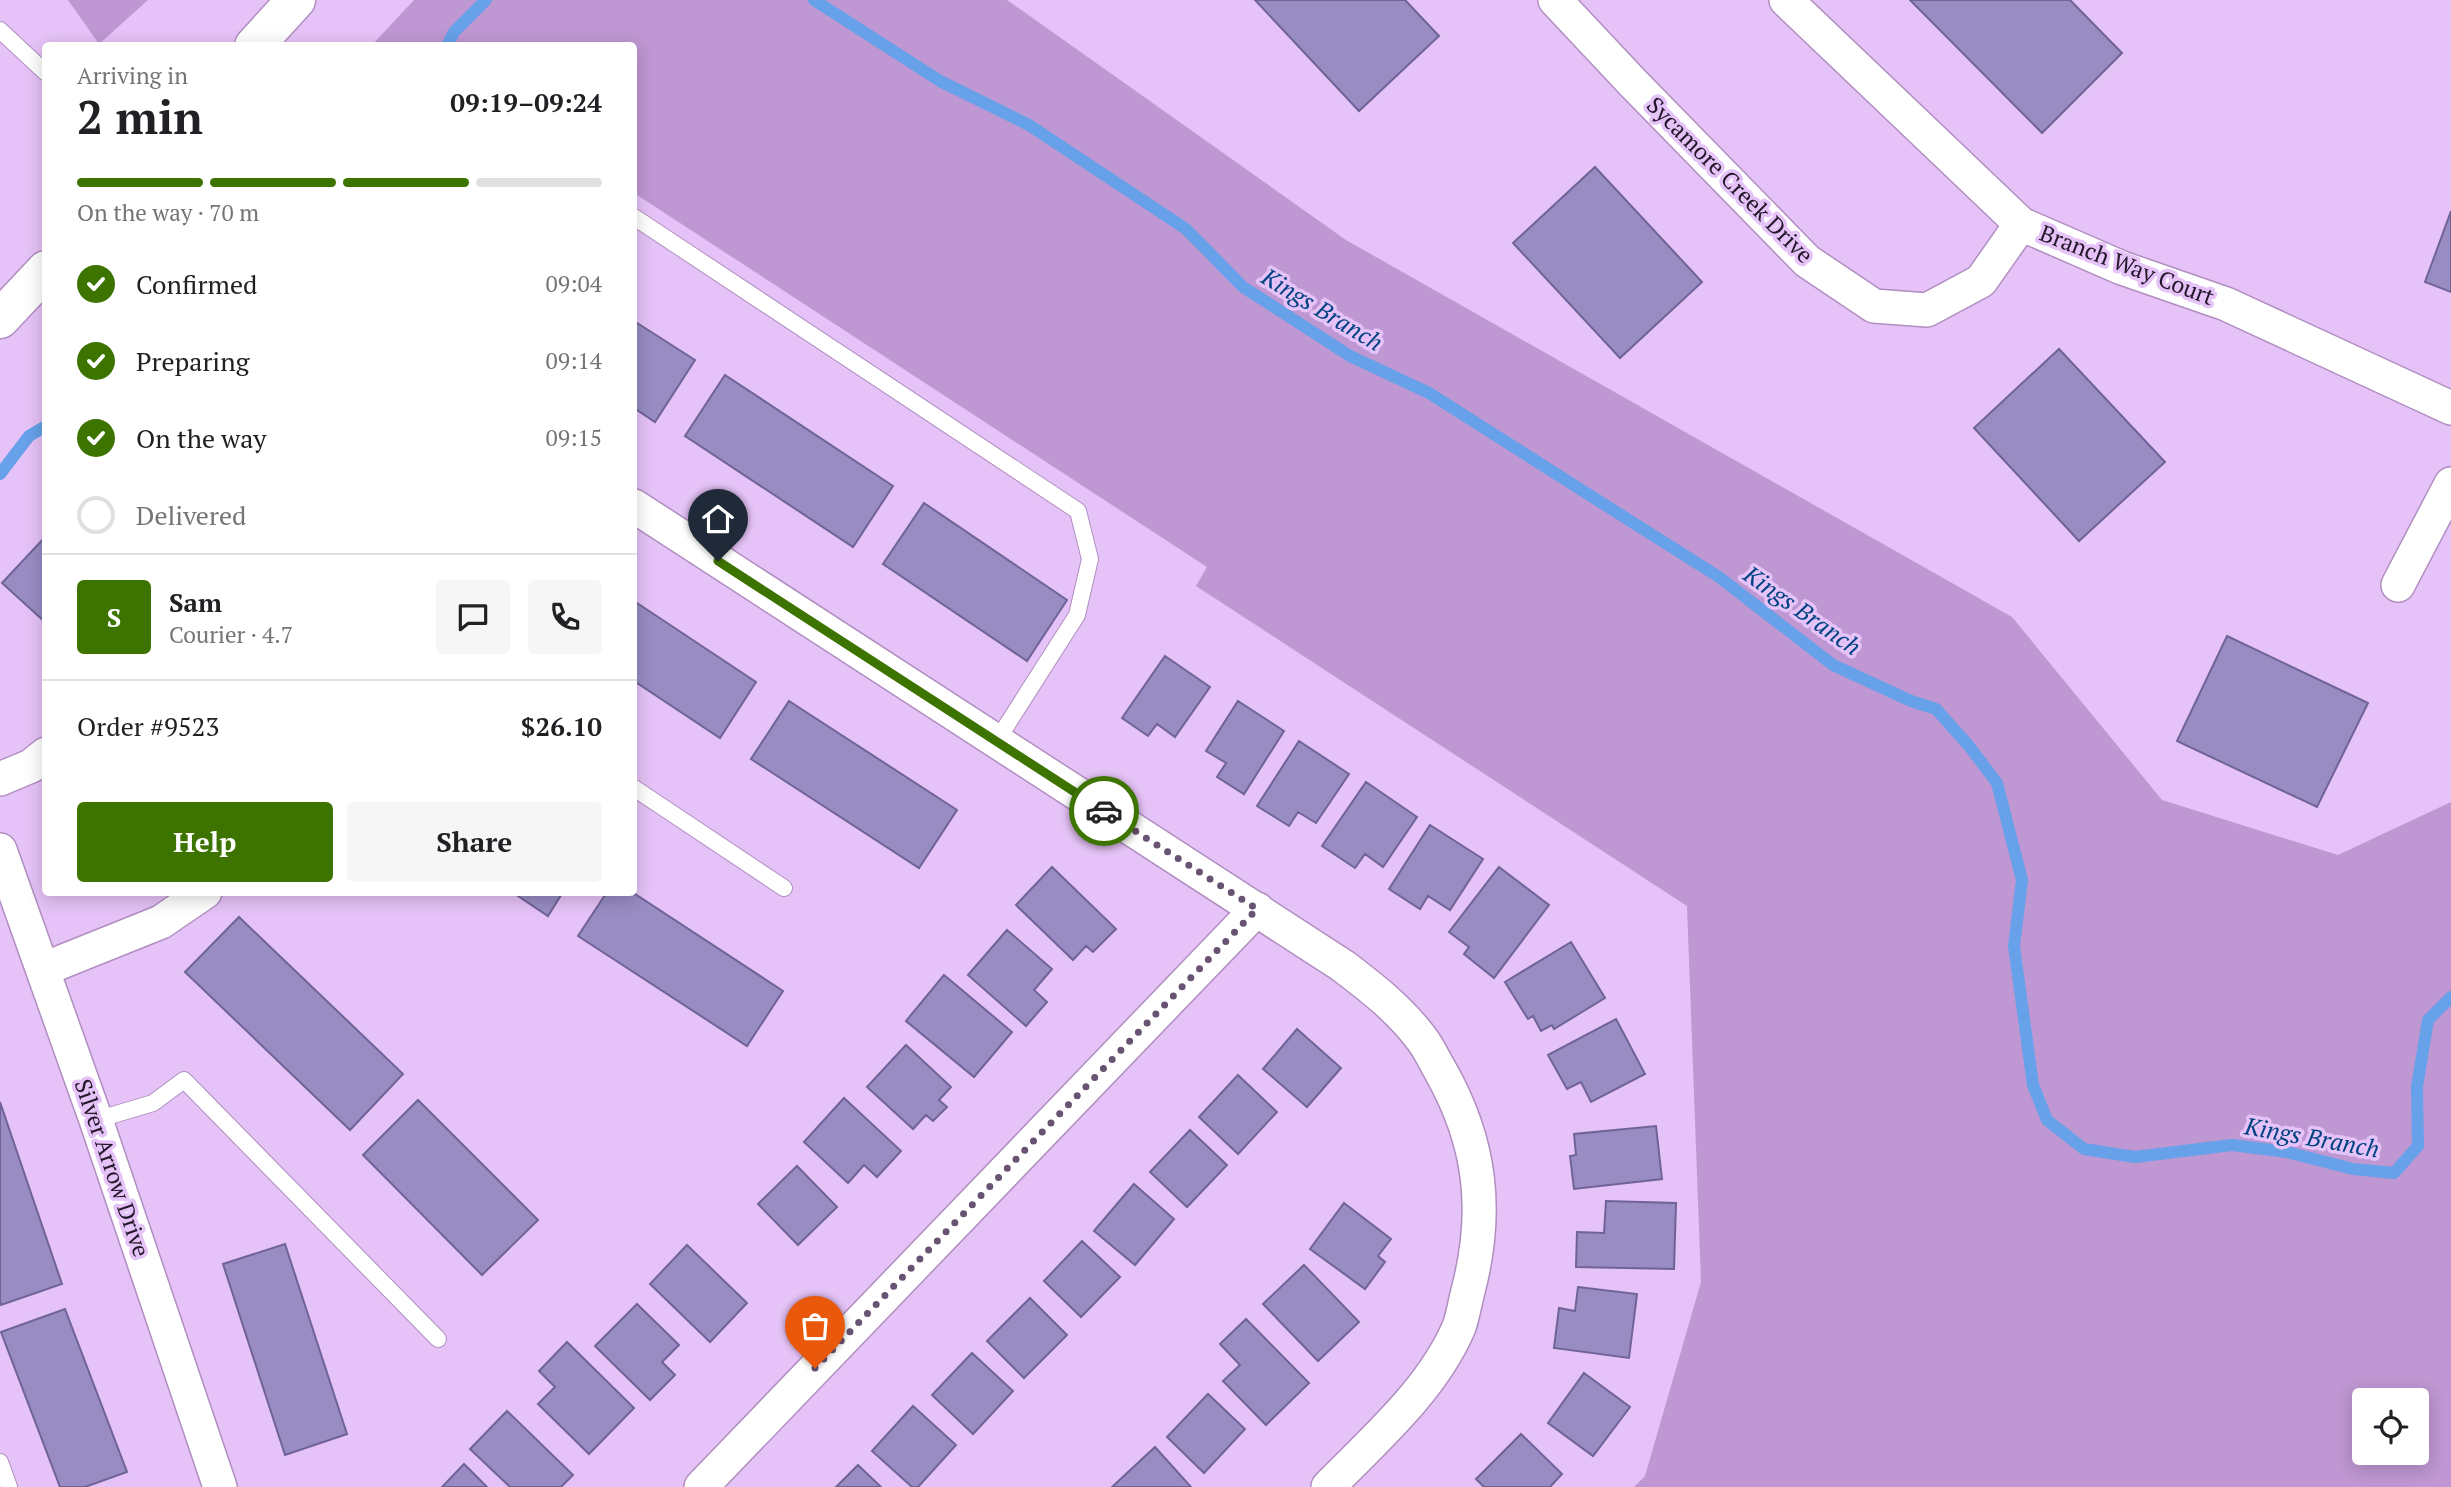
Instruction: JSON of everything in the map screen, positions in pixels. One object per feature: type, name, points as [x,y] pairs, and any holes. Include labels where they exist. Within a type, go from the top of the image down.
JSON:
[{"type":"main road","points":[[258,42],[296,0]]},
{"type":"main road","points":[[0,319],[42,274]]},
{"type":"street","name":"Sycamore Creek Drive","points":[[1555,0],[1807,261],[1874,306],[1927,310],[1981,281],[2021,223]]},
{"type":"street","name":"Branch Way Court","points":[[1786,0],[2021,223],[2122,268],[2227,304],[2451,408]]},
{"type":"street","points":[[2398,585],[2451,484]]},
{"type":"street","points":[[637,508],[1343,966],[1389,1002],[1422,1039],[1447,1083],[1469,1134],[1479,1186],[1479,1232],[1473,1273],[1459,1326],[1436,1367],[1406,1406],[1328,1487]]},
{"type":"street","points":[[0,779],[30,766],[42,757]]},
{"type":"street","name":"Silver Arrow Drive","points":[[0,850],[44,968],[220,1487]]},
{"type":"street","points":[[44,968],[161,922],[199,896]]},
{"type":"street","points":[[701,1487],[1257,909]]},
{"type":"lane","points":[[0,30],[42,69]]},
{"type":"lane","points":[[637,219],[1078,511],[1090,559],[1077,615],[996,742]]},
{"type":"lane","points":[[637,790],[785,888]]},
{"type":"lane","points":[[96,1120],[153,1103],[184,1080],[438,1339]]},
{"type":"lane","points":[[0,1462],[9,1487]]},
{"type":"shaded area","points":[[68,0],[148,0],[101,42],[98,42]]},
{"type":"shaded area","points":[[414,0],[1007,0],[1346,240],[2012,617],[2162,800],[2338,855],[2451,802],[2451,1487],[1634,1487],[1645,1476],[1701,1282],[1687,906],[1196,586],[1207,567],[637,195],[637,42],[375,42]]},
{"type":"building","points":[[1255,0],[1405,0],[1439,36],[1359,111]]},
{"type":"building","points":[[1910,0],[2070,0],[2122,53],[2042,133]]},
{"type":"building","points":[[1595,167],[1702,282],[1620,358],[1513,243]]},
{"type":"building","points":[[2451,211],[2451,292],[2425,282]]},
{"type":"building","points":[[637,323],[695,360],[655,422],[637,410]]},
{"type":"building","points":[[2059,349],[2165,462],[2079,541],[1974,428]]},
{"type":"building","points":[[725,375],[893,486],[853,547],[685,436]]},
{"type":"building","points":[[924,503],[1067,600],[1027,661],[883,564]]},
{"type":"building","points":[[42,540],[42,619],[2,583]]},
{"type":"building","points":[[637,603],[756,682],[720,738],[637,683]]},
{"type":"building","points":[[2227,636],[2368,703],[2317,807],[2177,741]]},
{"type":"building","points":[[1165,656],[1210,687],[1175,737],[1157,724],[1148,736],[1122,718]]},
{"type":"building","points":[[789,701],[957,810],[919,868],[751,759]]},
{"type":"building","points":[[1238,701],[1284,731],[1244,794],[1217,777],[1226,763],[1206,751]]},
{"type":"building","points":[[1299,741],[1349,774],[1316,823],[1298,812],[1289,826],[1257,806]]},
{"type":"building","points":[[1366,782],[1417,817],[1383,867],[1365,854],[1355,868],[1322,846]]},
{"type":"building","points":[[1430,825],[1483,859],[1450,910],[1428,896],[1420,909],[1389,889]]},
{"type":"building","points":[[1052,867],[1116,929],[1093,952],[1086,946],[1073,960],[1016,905]]},
{"type":"building","points":[[1499,867],[1549,905],[1494,978],[1464,954],[1469,947],[1449,932]]},
{"type":"building","points":[[637,895],[783,991],[747,1046],[578,936],[604,896]]},
{"type":"building","points":[[518,896],[560,896],[548,916]]},
{"type":"building","points":[[239,917],[403,1074],[350,1130],[185,972]]},
{"type":"building","points":[[1007,930],[1052,969],[1034,990],[1047,1002],[1026,1026],[968,975]]},
{"type":"building","points":[[1571,942],[1605,998],[1554,1029],[1552,1025],[1541,1031],[1533,1016],[1528,1019],[1505,982]]},
{"type":"building","points":[[944,975],[1012,1032],[974,1077],[906,1021]]},
{"type":"building","points":[[1616,1019],[1645,1074],[1591,1102],[1581,1082],[1567,1089],[1548,1055]]},
{"type":"building","points":[[1297,1029],[1341,1068],[1307,1107],[1263,1069]]},
{"type":"building","points":[[906,1045],[951,1087],[939,1100],[947,1107],[933,1121],[926,1115],[913,1129],[867,1087]]},
{"type":"building","points":[[1238,1075],[1277,1112],[1238,1154],[1199,1117]]},
{"type":"building","points":[[844,1098],[901,1151],[877,1177],[864,1165],[848,1183],[804,1142]]},
{"type":"building","points":[[418,1100],[538,1220],[482,1275],[363,1155]]},
{"type":"building","points":[[0,1102],[62,1284],[1,1305],[0,1301]]},
{"type":"building","points":[[1656,1126],[1662,1179],[1574,1189],[1570,1156],[1576,1155],[1574,1134]]},
{"type":"building","points":[[1190,1130],[1227,1165],[1187,1207],[1150,1172]]},
{"type":"building","points":[[797,1166],[837,1207],[798,1245],[758,1204]]},
{"type":"building","points":[[1134,1184],[1174,1219],[1135,1265],[1094,1231]]},
{"type":"building","points":[[1606,1201],[1676,1203],[1674,1269],[1576,1267],[1577,1232],[1604,1233]]},
{"type":"building","points":[[1344,1203],[1391,1239],[1378,1256],[1385,1262],[1365,1289],[1310,1249]]},
{"type":"building","points":[[1082,1241],[1120,1277],[1081,1317],[1044,1281]]},
{"type":"building","points":[[285,1244],[347,1434],[285,1455],[223,1264]]},
{"type":"building","points":[[687,1245],[747,1303],[710,1342],[650,1284]]},
{"type":"building","points":[[1304,1265],[1359,1322],[1318,1361],[1263,1304]]},
{"type":"building","points":[[1578,1287],[1637,1294],[1629,1358],[1554,1348],[1559,1308],[1575,1311]]},
{"type":"building","points":[[1030,1298],[1067,1335],[1024,1378],[987,1341]]},
{"type":"building","points":[[637,1304],[679,1345],[662,1362],[675,1375],[650,1400],[595,1346]]},
{"type":"building","points":[[65,1309],[127,1472],[85,1487],[60,1487],[1,1332]]},
{"type":"building","points":[[1246,1319],[1309,1383],[1266,1425],[1223,1381],[1240,1365],[1220,1344]]},
{"type":"building","points":[[567,1342],[634,1408],[589,1454],[538,1404],[555,1387],[539,1371]]},
{"type":"building","points":[[972,1353],[1013,1391],[973,1434],[932,1395]]},
{"type":"building","points":[[1584,1373],[1630,1407],[1593,1456],[1548,1423]]},
{"type":"building","points":[[1208,1394],[1245,1429],[1204,1473],[1167,1437]]},
{"type":"building","points":[[913,1406],[956,1445],[918,1487],[912,1487],[872,1451]]},
{"type":"building","points":[[507,1411],[573,1475],[561,1487],[510,1487],[470,1449]]},
{"type":"building","points":[[1521,1434],[1562,1474],[1550,1487],[1484,1487],[1476,1479]]},
{"type":"building","points":[[1155,1447],[1191,1487],[1112,1487]]},
{"type":"building","points":[[464,1464],[487,1487],[442,1487]]},
{"type":"building","points":[[858,1465],[881,1487],[836,1487]]},
{"type":"waterway","points":[[449,42],[454,32],[486,0]]},
{"type":"waterway","name":"Kings Branch","points":[[814,0],[940,81],[1029,125],[1186,229],[1243,287],[1350,356],[1429,393],[1719,577],[1833,665],[1911,701],[1936,709],[1997,783],[2022,880],[2014,946],[2033,1085],[2047,1120],[2084,1149],[2135,1157],[2232,1145],[2287,1152],[2353,1169],[2394,1173],[2418,1146],[2417,1087],[2428,1020],[2451,997]]},
{"type":"waterway","points":[[0,474],[29,436],[42,428]]},
{"type":"way so far","points":[[815,1368],[1257,909],[1104,811]]},
{"type":"route","points":[[718,561],[1104,811]]}]
